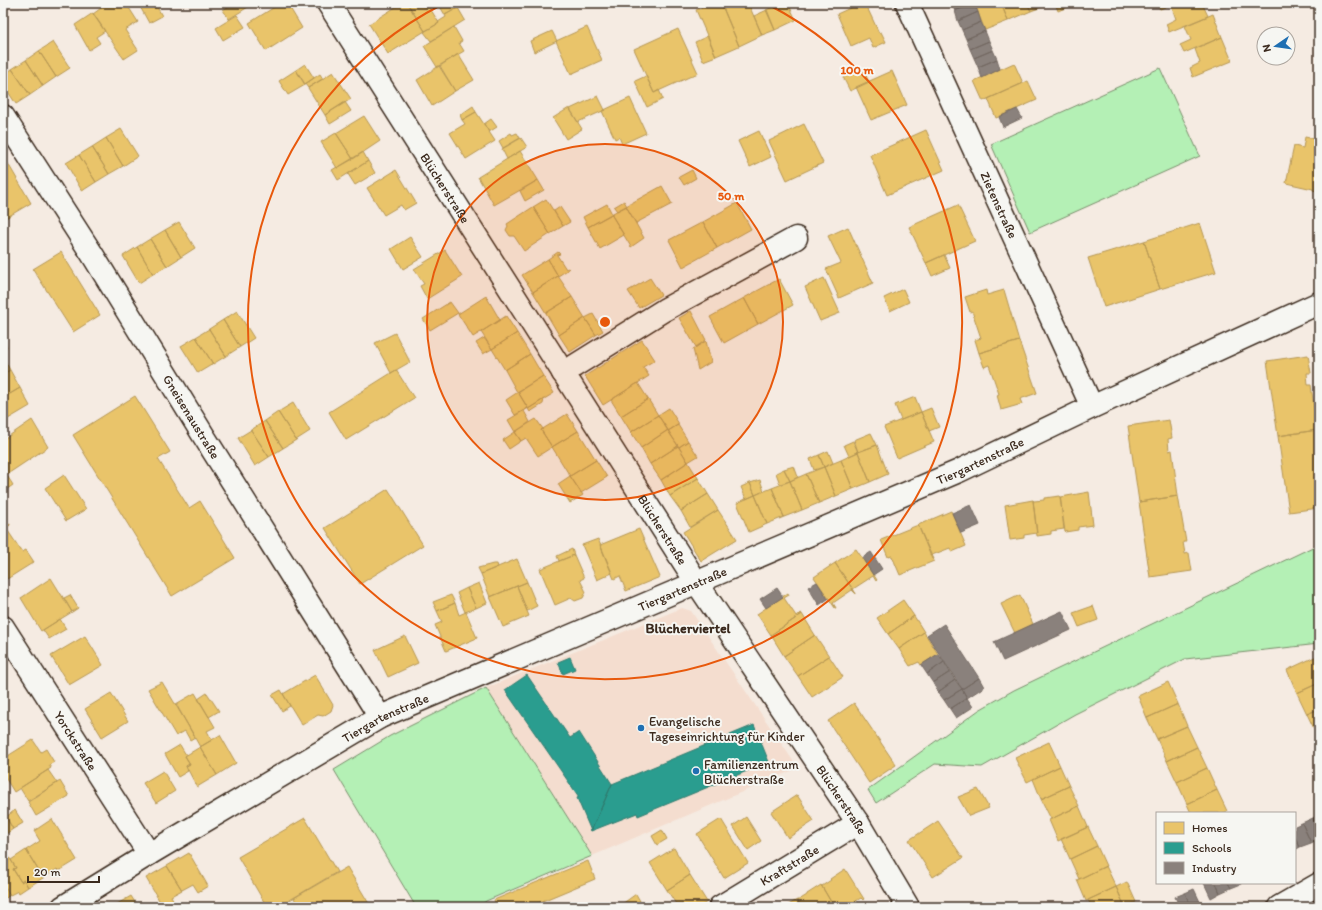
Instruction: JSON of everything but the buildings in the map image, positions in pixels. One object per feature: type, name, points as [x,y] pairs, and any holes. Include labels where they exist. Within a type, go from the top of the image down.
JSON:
[{"type":"street","name":"Blücherstraße","points":[[328,3],[697,583],[858,823],[908,907]]},
{"type":"street","name":"Zietenstraße","points":[[908,3],[1092,407]]},
{"type":"street","name":"Gneisenaustraße","points":[[3,116],[92,254],[380,717]]},
{"type":"street","points":[[563,373],[664,310],[796,238]]},
{"type":"street","name":"Tiergartenstraße","points":[[63,907],[149,854],[380,717],[959,471],[1092,407],[1319,303]]},
{"type":"street","name":"Yorckstraße","points":[[3,627],[149,854]]},
{"type":"street","name":"Kraftstraße","points":[[720,907],[858,823]]},
{"type":"street","points":[[1279,907],[1319,884]]},
{"type":"shaded area","name":"Evangelische Tageseinrichtung für Kinder","points":[[682,608],[691,611],[798,768],[592,856],[486,688]]},
{"type":"green space","points":[[1160,68],[1200,156],[1030,232],[991,144]]},
{"type":"green space","points":[[1319,544],[1319,644],[1185,659],[1075,714],[982,767],[935,764],[876,803],[868,790],[979,710],[1014,690]]},
{"type":"green space","points":[[486,688],[592,856],[486,901],[479,907],[416,907],[334,770],[390,736]]},
{"type":"place","name":"Evangelische Tageseinrichtung für Kinder","points":[[641,728]]},
{"type":"place","name":"Familienzentrum Blücherstraße","points":[[696,771]]},
{"type":"district","name":"Blücherviertel","points":[[688,628]]}]
